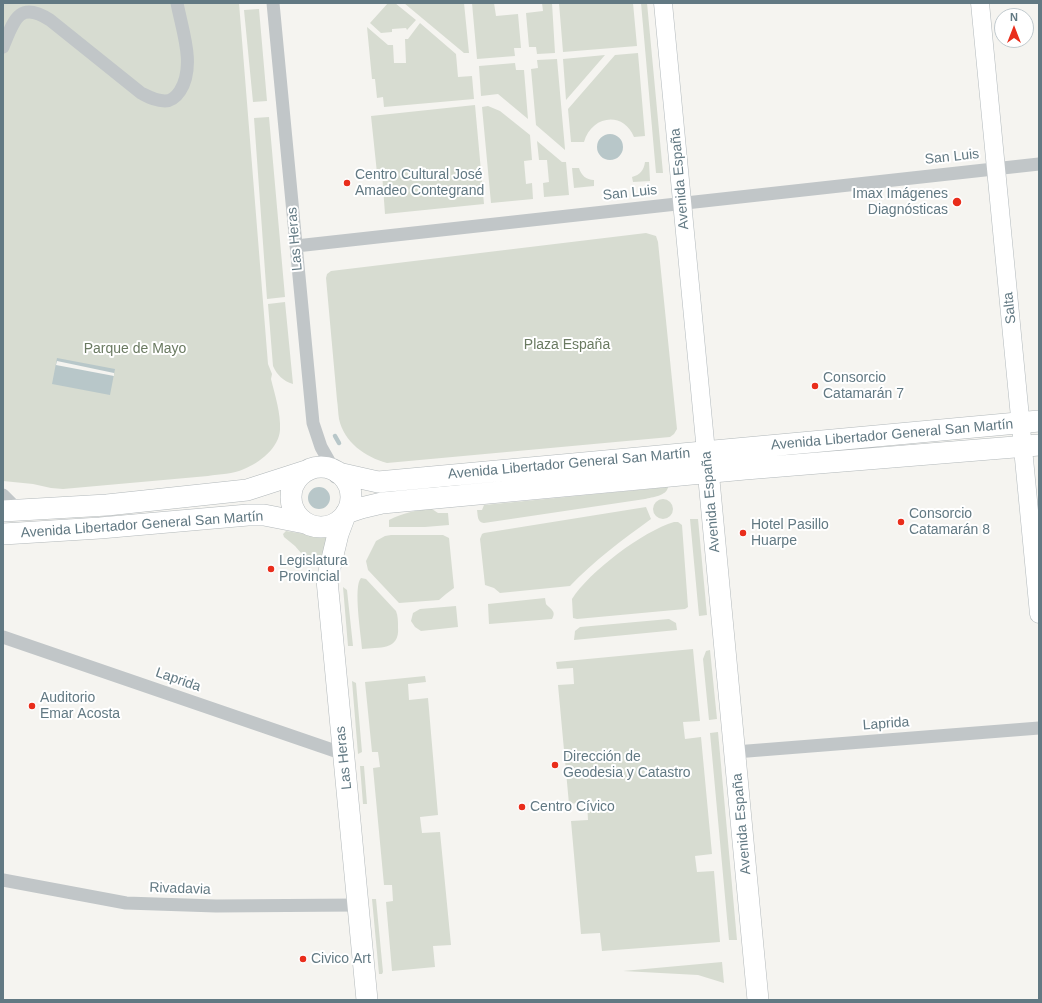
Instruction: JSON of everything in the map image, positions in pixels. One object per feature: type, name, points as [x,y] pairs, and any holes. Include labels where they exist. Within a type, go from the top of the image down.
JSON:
[{"type":"main road","name":"Avenida España","points":[[663,3],[758,1000]]},
{"type":"main road","name":"Salta","points":[[980,3],[996,168],[1030,422],[1039,614]]},
{"type":"main road","name":"Avenida Libertador General San Martín","points":[[336,472],[378,482],[1030,422]]},
{"type":"main road","name":"Avenida Libertador General San Martín","points":[[345,516],[361,508],[378,503],[1031,446]]},
{"type":"main road","points":[[316,467],[326,468],[336,472],[344,478],[349,487],[351,498],[345,516],[336,524],[326,527],[315,527],[305,523],[297,516],[292,507],[290,497],[292,486],[306,471],[316,467]]},
{"type":"main road","name":"Avenida Libertador General San Martín","points":[[10,510],[107,505],[247,490],[306,471]]},
{"type":"main road","name":"Avenida Libertador General San Martín","points":[[3,534],[100,528],[248,515],[264,515],[305,523]]},
{"type":"main road","name":"Las Heras","points":[[345,516],[338,534],[327,580],[367,1000]]},
{"type":"street","points":[[3,47],[16,20],[23,13],[30,11],[40,13],[141,93],[156,100],[166,101],[176,97],[182,87],[186,77],[188,64],[177,3]]},
{"type":"street","name":"Las Heras","points":[[273,3],[312,423],[321,446],[336,472]]},
{"type":"street","name":"San Luis","points":[[296,246],[1039,164]]},
{"type":"street","points":[[3,495],[10,510]]},
{"type":"street","name":"Laprida","points":[[3,637],[344,754]]},
{"type":"street","name":"Laprida","points":[[735,752],[1039,728]]},
{"type":"street","name":"Rivadavia","points":[[3,880],[126,903],[216,906],[358,905]]},
{"type":"green space","name":"Parque de Mayo","points":[[3,3],[239,3],[268,364],[272,374],[271,379],[280,418],[279,437],[276,443],[262,459],[256,463],[240,471],[226,474],[63,489],[3,481]]},
{"type":"green space","points":[[388,3],[395,3],[416,20],[407,30],[406,28],[392,29],[392,32],[381,33],[370,23]]},
{"type":"green space","points":[[404,3],[464,3],[469,53],[464,53]]},
{"type":"green space","points":[[472,3],[494,3],[496,16],[518,14],[521,48],[514,48],[515,56],[477,59]]},
{"type":"green space","points":[[542,3],[552,3],[555,53],[537,54],[536,47],[529,47],[526,13],[543,11]]},
{"type":"green space","points":[[559,3],[633,3],[637,46],[563,52]]},
{"type":"green space","points":[[641,3],[647,3],[663,173],[656,173]]},
{"type":"green space","points":[[259,9],[267,101],[253,102],[244,10]]},
{"type":"green space","points":[[420,23],[456,54],[458,77],[472,76],[474,99],[384,107],[383,97],[377,98],[375,79],[372,79],[367,27],[388,45],[393,45],[394,63],[406,63],[405,39],[408,39]]},
{"type":"green space","points":[[638,53],[645,136],[634,137],[629,128],[623,123],[615,120],[608,120],[593,126],[584,142],[571,142],[568,109],[615,55]]},
{"type":"green space","points":[[605,55],[566,100],[563,59]]},
{"type":"green space","points":[[557,59],[565,150],[536,125],[531,69],[538,68],[537,60]]},
{"type":"green space","points":[[515,63],[516,70],[524,70],[528,119],[498,94],[481,96],[479,66]]},
{"type":"green space","points":[[475,105],[484,204],[385,214],[382,173],[377,173],[371,116]]},
{"type":"green space","points":[[488,106],[500,111],[530,135],[532,160],[524,161],[526,184],[532,183],[533,199],[491,203],[482,107]]},
{"type":"green space","points":[[269,117],[285,297],[267,299],[254,118]]},
{"type":"green space","points":[[537,141],[562,162],[566,162],[569,195],[544,197],[543,183],[549,182],[547,160],[539,160]]},
{"type":"green space","points":[[645,162],[649,162],[650,181],[633,182],[632,177],[641,172]]},
{"type":"green space","points":[[572,168],[579,168],[584,177],[594,180],[594,186],[574,188]]},
{"type":"green space","name":"Plaza España","points":[[646,233],[656,236],[658,242],[677,429],[670,437],[387,463],[363,453],[346,435],[339,417],[326,278],[327,274],[331,271]]},
{"type":"green space","points":[[285,302],[293,384],[281,377],[273,366],[268,304]]},
{"type":"green space","points":[[668,487],[662,494],[645,499],[484,523],[479,520],[477,510],[482,510],[484,505]]},
{"type":"green space","points":[[663,499],[670,502],[673,509],[670,516],[663,519],[656,516],[653,509],[656,502]]},
{"type":"green space","points":[[646,507],[651,519],[609,551],[570,586],[500,593],[494,588],[485,585],[480,539],[484,533]]},
{"type":"green space","points":[[432,509],[438,513],[448,513],[449,525],[389,527],[389,520],[399,515]]},
{"type":"green space","points":[[690,519],[698,519],[707,615],[699,616]]},
{"type":"green space","points":[[674,522],[678,522],[682,525],[688,607],[685,609],[577,619],[573,618],[572,599],[591,577],[633,543],[647,534]]},
{"type":"green space","points":[[286,531],[311,535],[328,533],[324,559],[307,560],[295,546],[284,537],[283,534]]},
{"type":"green space","points":[[443,535],[449,538],[454,588],[439,600],[399,603],[368,570],[366,561],[376,541],[385,536]]},
{"type":"green space","points":[[361,578],[366,579],[396,611],[398,619],[398,635],[392,644],[362,649],[358,600],[358,590]]},
{"type":"green space","points":[[343,587],[347,590],[353,646],[348,646]]},
{"type":"green space","points":[[545,598],[546,604],[554,614],[552,619],[489,624],[488,604]]},
{"type":"green space","points":[[456,606],[458,627],[421,631],[415,627],[411,621],[413,613],[420,609]]},
{"type":"green space","points":[[669,619],[676,623],[677,630],[574,640],[575,631],[580,627]]},
{"type":"green space","points":[[693,649],[700,721],[683,722],[685,739],[701,737],[712,854],[695,856],[697,872],[714,871],[720,942],[602,951],[600,933],[581,934],[571,821],[588,820],[587,802],[569,804],[558,685],[574,684],[573,668],[557,669],[556,662]]},
{"type":"green space","points":[[710,650],[717,719],[709,720],[703,659],[706,651]]},
{"type":"green space","points":[[425,676],[426,682],[408,684],[409,700],[428,698],[438,815],[420,817],[422,833],[440,832],[451,945],[433,946],[435,967],[392,971],[386,902],[393,901],[392,885],[384,885],[373,768],[380,767],[378,752],[372,752],[365,682]]},
{"type":"green space","points":[[352,681],[356,683],[362,752],[358,754]]},
{"type":"green space","points":[[718,732],[737,940],[729,940],[710,733]]},
{"type":"green space","points":[[360,766],[364,766],[367,804],[363,804]]},
{"type":"green space","points":[[372,899],[376,899],[382,974],[379,974]]},
{"type":"green space","points":[[722,962],[724,983],[698,975],[623,971]]},
{"type":"shaded area","points":[[610,134],[619,138],[623,147],[619,156],[610,160],[601,156],[597,147],[601,138]]},
{"type":"shaded area","points":[[57,358],[115,369],[110,395],[52,384]]},
{"type":"shaded area","points":[[319,487],[327,490],[330,498],[327,506],[319,509],[311,506],[308,498],[311,490]]},
{"type":"pier","points":[[57,361],[114,373],[114,376],[56,365]]},
{"type":"waterway","points":[[335,436],[339,443]]},
{"type":"place","name":"Centro Cultural José Amadeo Contegrand","points":[[347,183]]},
{"type":"place","name":"Imax Imágenes Diagnósticas","points":[[957,202]]},
{"type":"place","name":"Consorcio Catamarán 7","points":[[815,386]]},
{"type":"place","name":"Consorcio Catamarán 8","points":[[901,522]]},
{"type":"place","name":"Hotel Pasillo Huarpe","points":[[743,533]]},
{"type":"place","name":"Legislatura Provincial","points":[[271,569]]},
{"type":"place","name":"Auditorio Emar Acosta","points":[[32,706]]},
{"type":"place","name":"Dirección de Geodesia y Catastro","points":[[555,765]]},
{"type":"place","name":"Centro Cívico","points":[[522,807]]},
{"type":"place","name":"Civico Art","points":[[303,959]]}]
